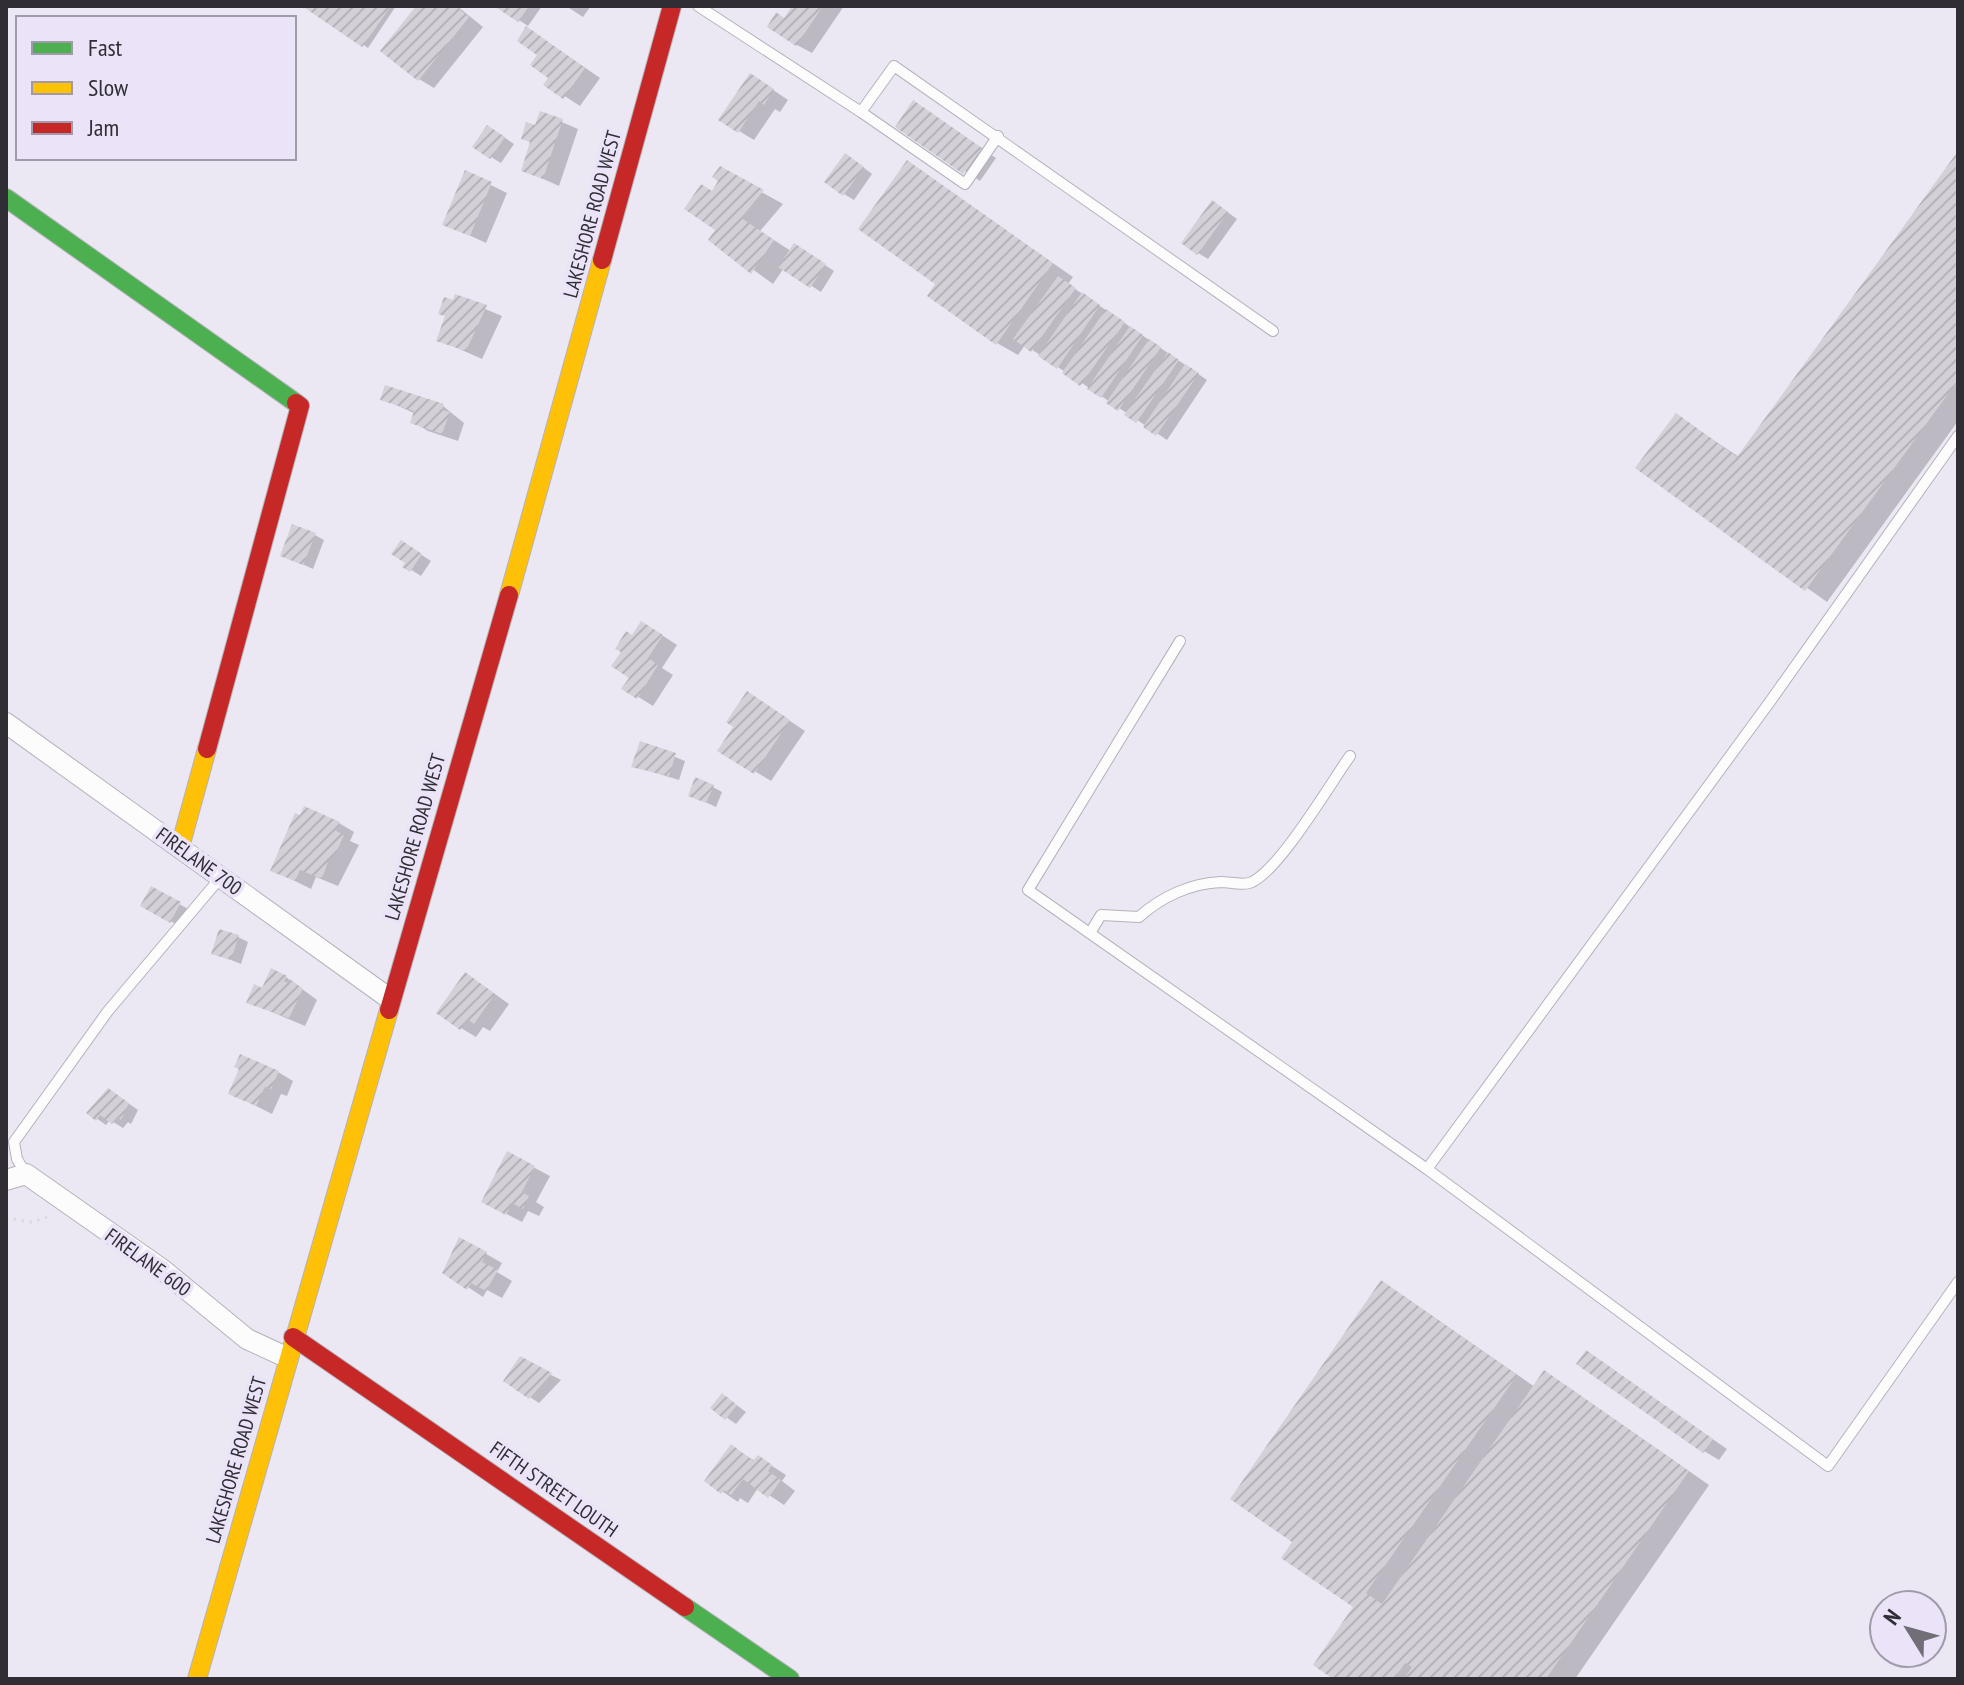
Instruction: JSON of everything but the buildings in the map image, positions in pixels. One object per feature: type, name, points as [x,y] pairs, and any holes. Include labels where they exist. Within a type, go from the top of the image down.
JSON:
[{"type":"main road","name":"LAKESHORE ROAD WEST","points":[[197,1679],[542,478],[672,6]]},
{"type":"main road","points":[[6,198],[300,406],[180,847]]},
{"type":"main road","name":"FIFTH STREET LOUTH","points":[[293,1337],[790,1679]]},
{"type":"street","name":"FIRELANE 700","points":[[6,723],[390,999]]},
{"type":"street","name":"FIRELANE 600","points":[[16,1177],[63,1200],[163,1270],[247,1339],[288,1358]]},
{"type":"lane","points":[[698,6],[965,184],[998,136]]},
{"type":"lane","points":[[861,112],[894,66],[1273,331]]},
{"type":"lane","points":[[1427,1169],[1769,703],[1958,436]]},
{"type":"lane","points":[[1180,641],[1028,890],[1427,1169],[1828,1466],[1958,1282]]},
{"type":"lane","points":[[1090,933],[1101,915],[1139,917],[1154,904],[1173,898],[1189,886],[1251,883],[1275,862],[1350,756]]},
{"type":"lane","points":[[16,1177],[14,1142],[108,1011],[221,877]]},
{"type":"path","points":[[6,1218],[30,1222],[50,1219],[63,1200]]},
{"type":"traffic: fast","points":[[6,198],[296,403]]},
{"type":"traffic: fast","points":[[685,1607],[790,1679]]},
{"type":"traffic: slow","points":[[509,595],[602,260]]},
{"type":"traffic: slow","points":[[180,847],[207,749]]},
{"type":"traffic: slow","points":[[197,1679],[389,1010]]},
{"type":"traffic: jam","points":[[602,260],[672,6]]},
{"type":"traffic: jam","points":[[207,749],[300,406],[296,403]]},
{"type":"traffic: jam","points":[[389,1010],[509,595]]},
{"type":"traffic: jam","points":[[293,1337],[685,1607]]}]
